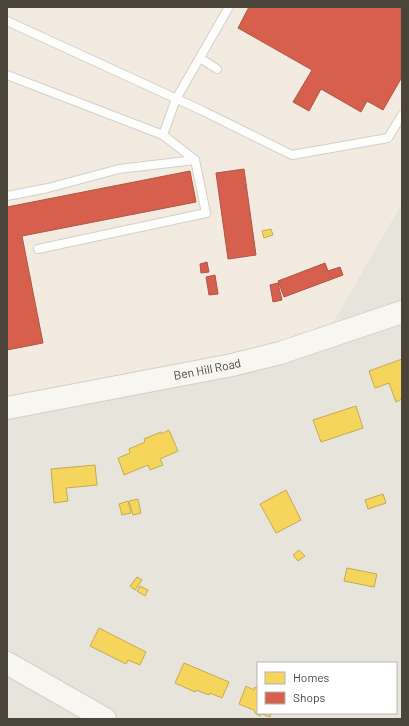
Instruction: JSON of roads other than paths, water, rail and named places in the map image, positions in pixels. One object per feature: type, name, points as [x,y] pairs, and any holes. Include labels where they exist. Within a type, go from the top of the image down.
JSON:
[{"type":"street","name":"Ben Hill Road","points":[[7,408],[232,365],[284,352],[402,312]]},
{"type":"street","points":[[7,663],[105,719]]},
{"type":"lane","points":[[163,135],[176,99],[200,58],[225,8]]},
{"type":"lane","points":[[7,21],[176,99],[292,155],[388,138],[402,115]]},
{"type":"lane","points":[[200,58],[217,69]]},
{"type":"lane","points":[[7,76],[163,135],[196,160],[206,213],[38,249]]},
{"type":"lane","points":[[7,196],[48,188],[118,169],[196,160]]}]
